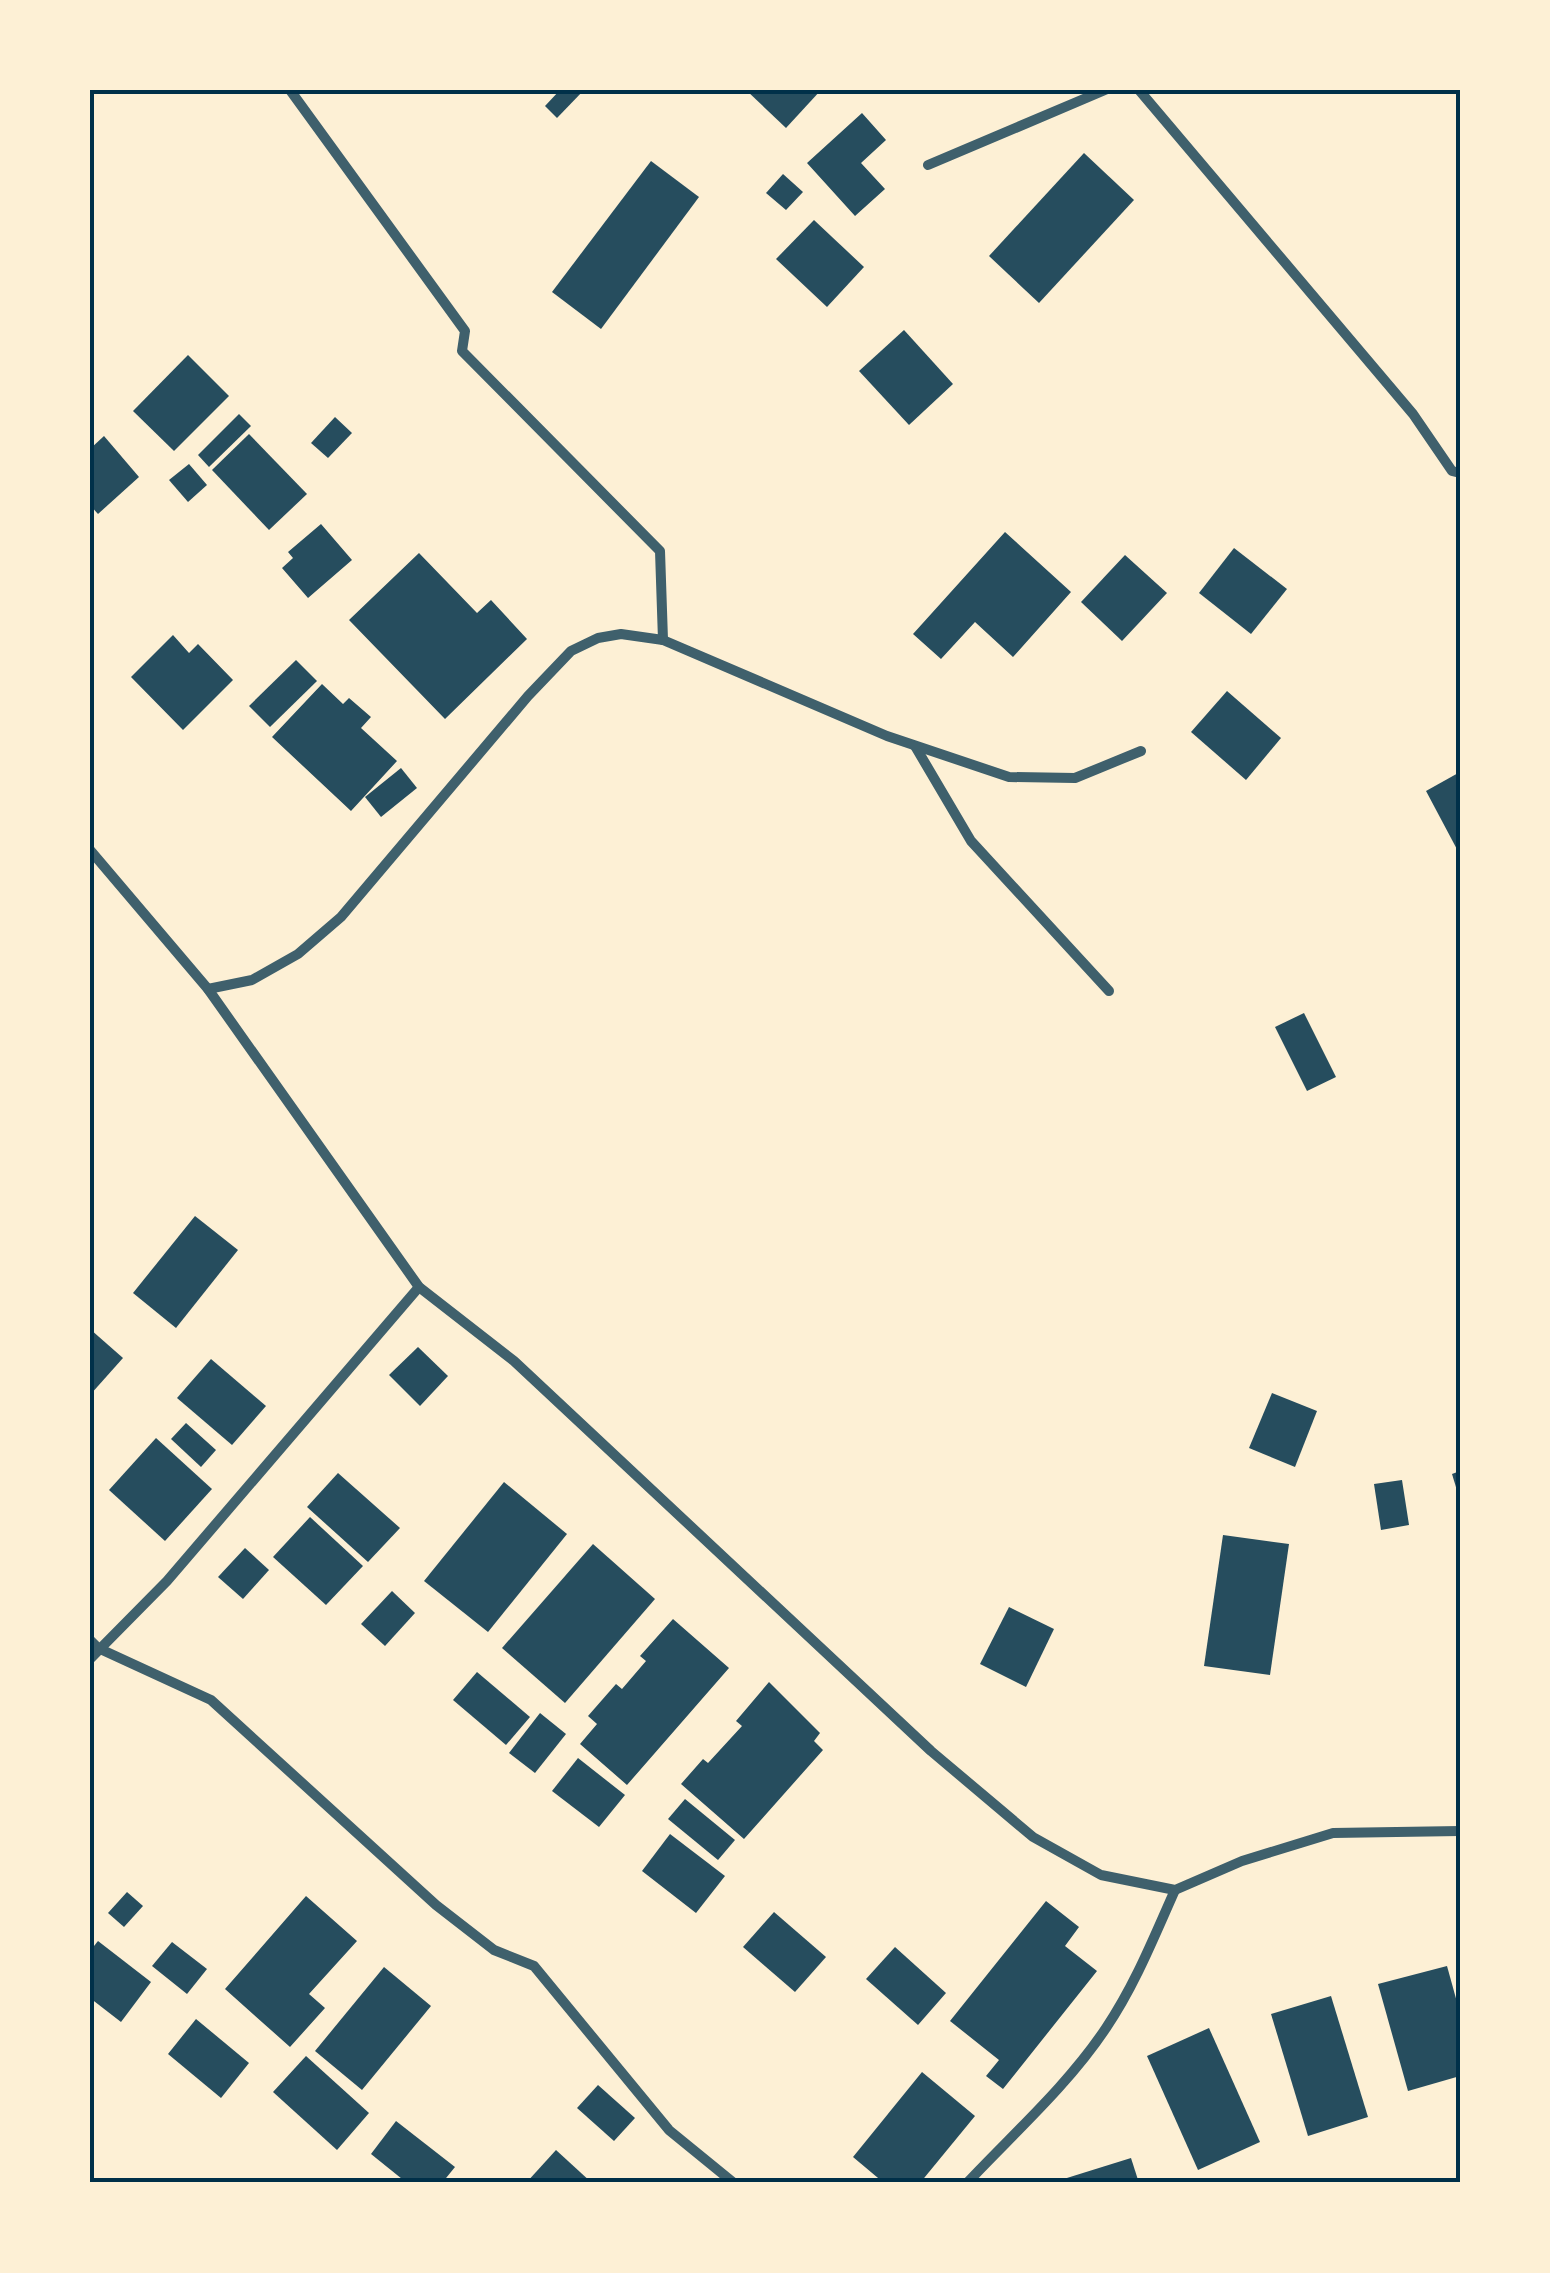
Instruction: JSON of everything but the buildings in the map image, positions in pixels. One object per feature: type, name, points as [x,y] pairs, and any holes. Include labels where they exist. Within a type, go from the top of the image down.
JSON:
[{"type":"street","points":[[290,90],[456,317],[465,331],[462,350],[660,552],[663,640]]},
{"type":"street","points":[[928,165],[1105,90]]},
{"type":"street","points":[[1139,90],[1413,414],[1452,472],[1460,473]]},
{"type":"street","points":[[208,989],[252,980],[298,954],[342,917],[571,650],[621,634],[663,640],[916,746],[1010,777],[1075,778],[1141,750]]},
{"type":"street","points":[[916,746],[971,842],[1109,991]]},
{"type":"street","points":[[90,850],[208,989],[419,1287],[514,1360],[931,1751],[1033,1837],[1102,1875],[1174,1890],[1242,1861],[1333,1833],[1460,1831]]},
{"type":"street","points":[[90,1659],[94,1644],[167,1582],[419,1287]]},
{"type":"street","points":[[94,1644],[211,1700],[436,1905],[494,1950],[534,1966],[669,2130],[734,2183]]},
{"type":"street","points":[[968,2183],[1072,2073],[1106,2028],[1134,1980],[1174,1890]]}]
